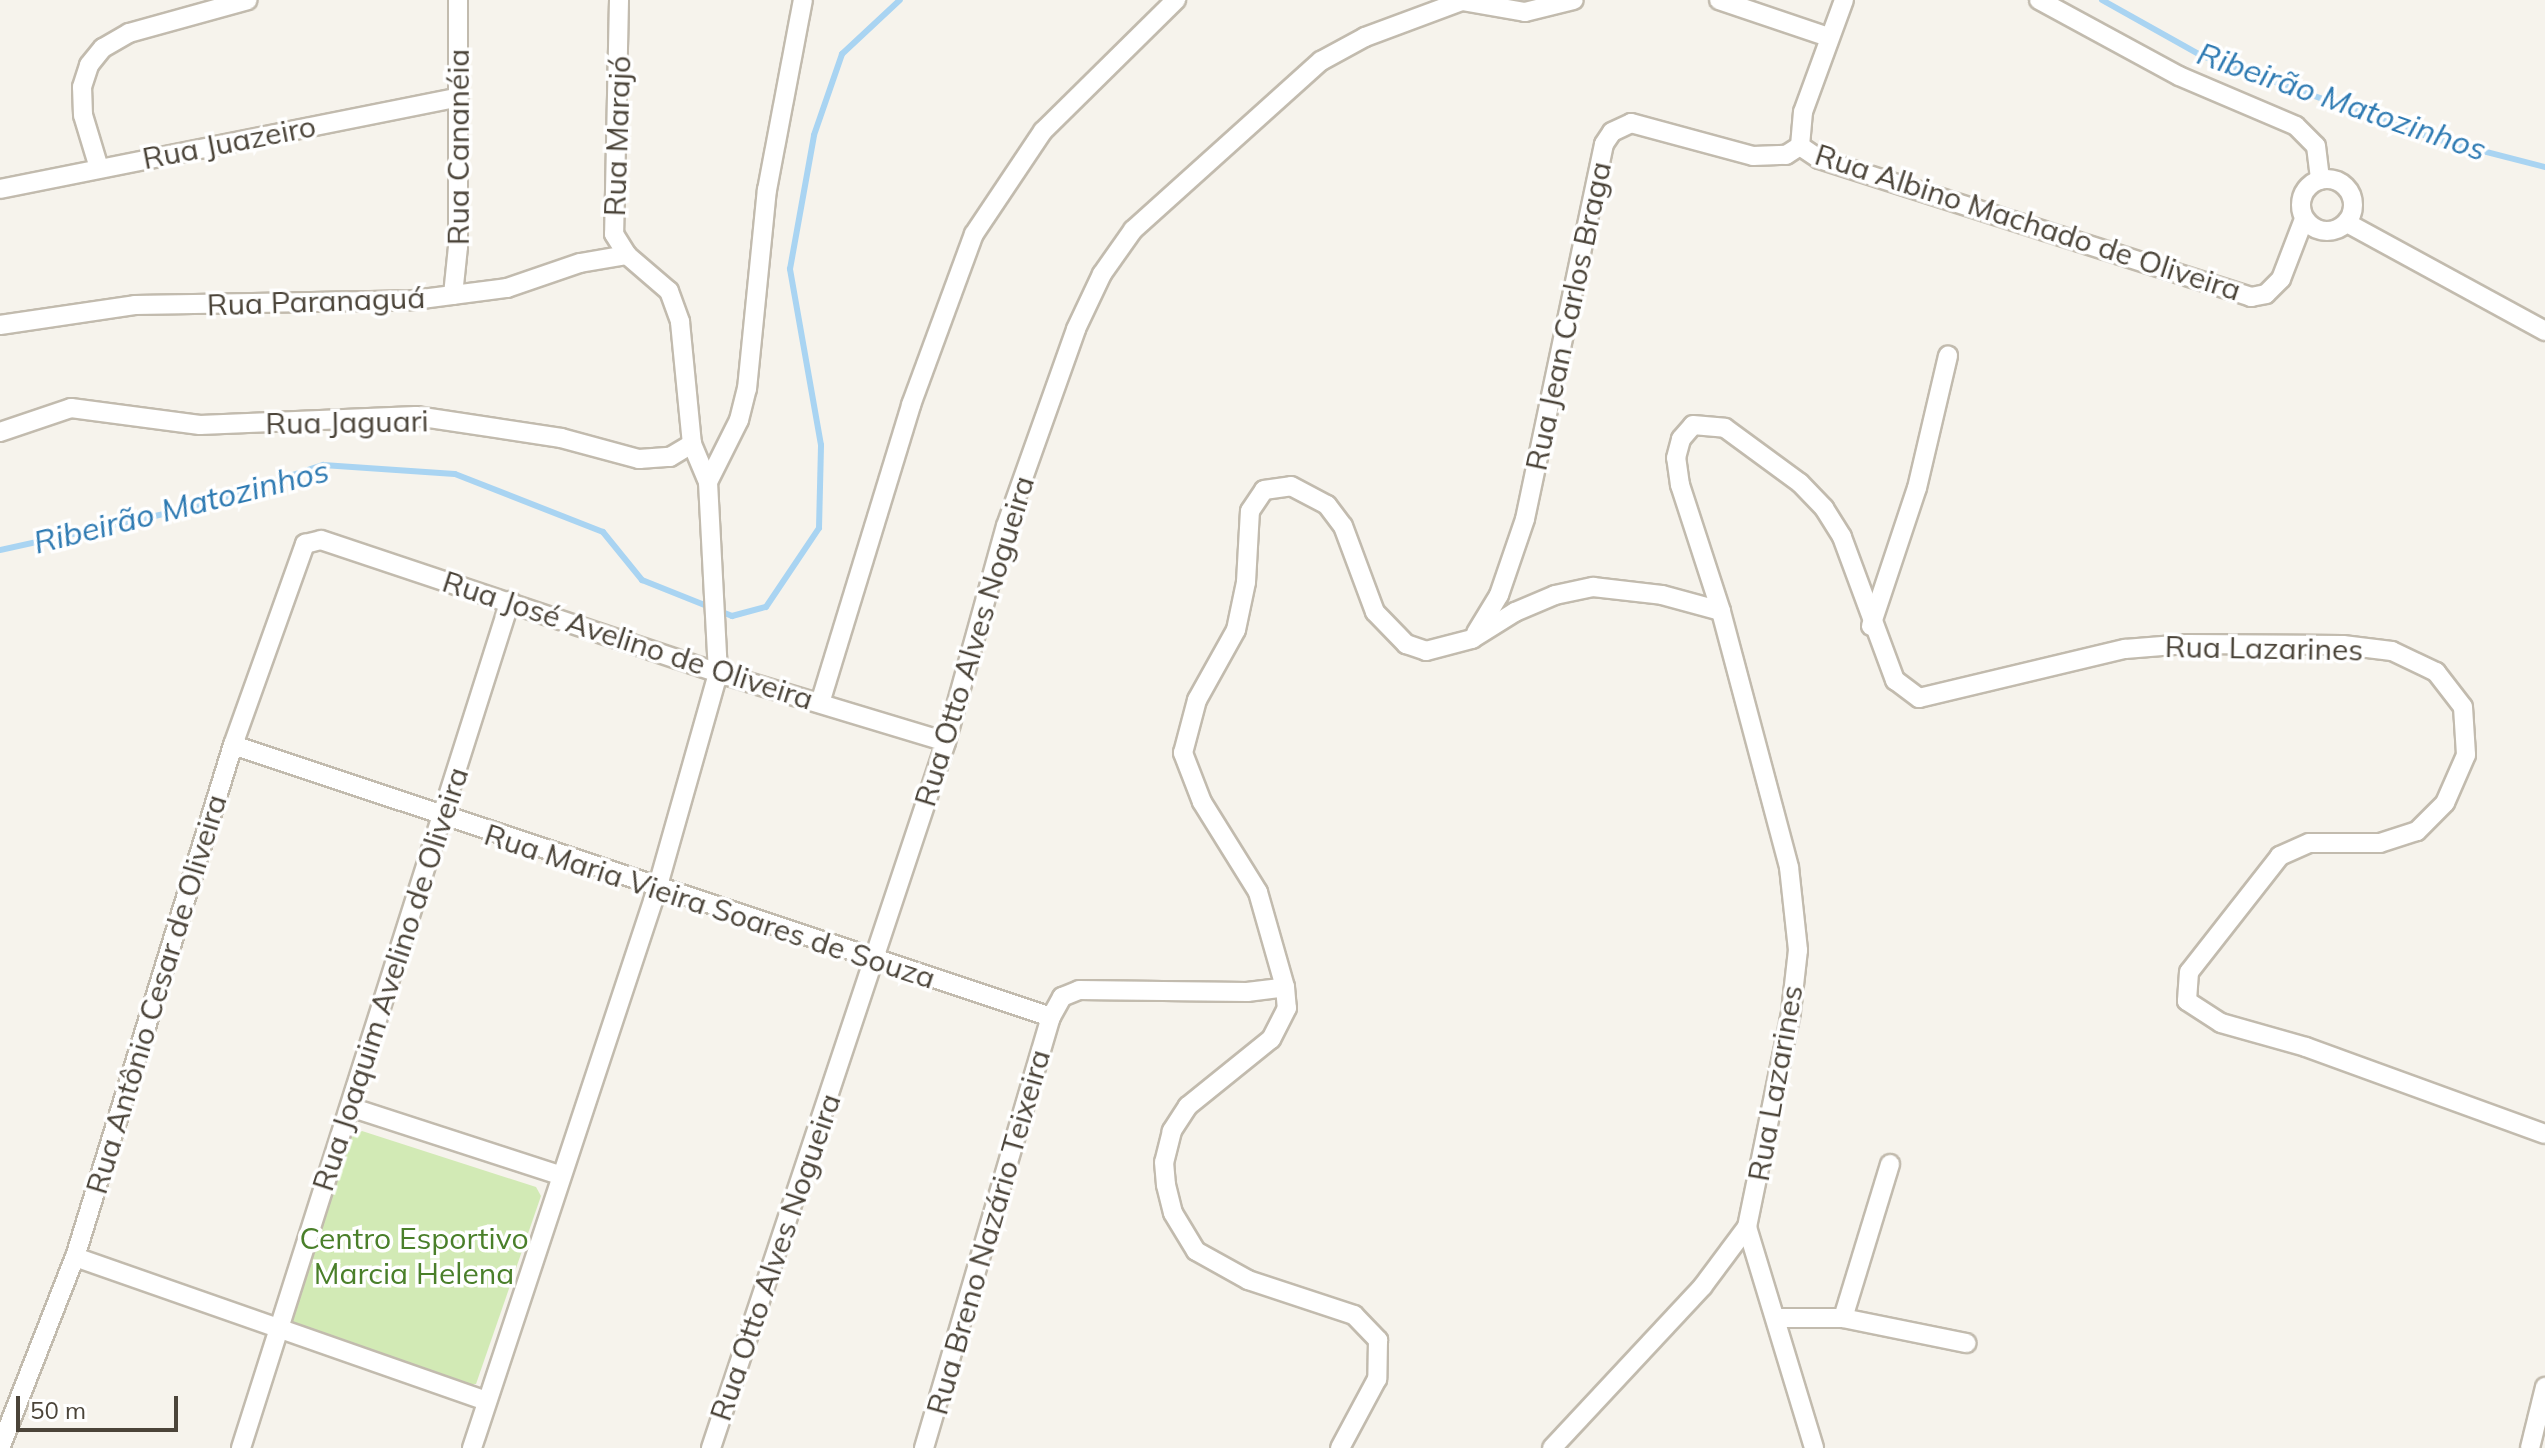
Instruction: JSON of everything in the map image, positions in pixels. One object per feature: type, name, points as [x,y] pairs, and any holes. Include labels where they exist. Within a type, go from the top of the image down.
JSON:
[{"type":"street","points":[[99,168],[83,115],[82,87],[89,65],[103,48],[129,33],[248,0]]},
{"type":"street","name":"Rua Cananéia","points":[[453,295],[458,247],[458,0]]},
{"type":"street","name":"Rua Marajó","points":[[619,0],[611,211],[614,234],[627,255],[669,291],[680,322],[692,444],[708,482]]},
{"type":"street","points":[[472,1448],[559,1175],[657,889],[718,673],[719,624],[708,482],[739,420],[747,389],[767,190],[803,0]]},
{"type":"street","points":[[820,703],[911,405],[974,234],[1043,131],[1176,0]]},
{"type":"street","points":[[1462,0],[1525,12],[1574,0]]},
{"type":"street","name":"Rua Otto Alves Nogueira","points":[[711,1448],[946,742],[1006,526],[1076,329],[1110,263],[1133,230],[1203,163],[1321,61],[1365,37],[1462,0]]},
{"type":"street","points":[[1719,0],[1828,37]]},
{"type":"street","points":[[1800,146],[1803,112],[1844,0]]},
{"type":"street","points":[[2039,0],[2179,76],[2296,126],[2316,146],[2320,180]]},
{"type":"street","name":"Rua Juazeiro","points":[[0,189],[459,97]]},
{"type":"street","name":"Rua Jean Carlos Braga","points":[[1472,639],[1499,595],[1525,519],[1604,144],[1612,132],[1631,123],[1753,156],[1786,155],[1800,146]]},
{"type":"street","name":"Rua Albino Machado de Oliveira","points":[[1800,146],[1819,159],[2251,297],[2266,294],[2281,279],[2304,219]]},
{"type":"street","points":[[2320,180],[2337,181],[2349,191],[2353,207],[2347,223],[2324,232],[2304,219],[2302,195],[2320,180]]},
{"type":"street","points":[[2347,223],[2545,331]]},
{"type":"street","name":"Rua Paranaguá","points":[[0,325],[135,305],[319,305],[453,295],[507,288],[580,263],[627,255]]},
{"type":"street","points":[[1871,626],[1920,474],[1948,356]]},
{"type":"street","name":"Rua Jaguari","points":[[0,432],[71,408],[200,425],[416,416],[561,438],[639,459],[670,457],[692,444]]},
{"type":"street","name":"Rua Lazarines","points":[[1552,1448],[1703,1286],[1747,1227],[1791,1012],[1796,907],[1721,611],[1678,471],[1681,439],[1693,425],[1725,428],[1800,483],[1824,508],[1853,562],[1871,626],[1895,680],[1919,698],[2125,649],[2187,644],[2343,645],[2392,651],[2436,672],[2463,707],[2466,755],[2445,803],[2417,831],[2380,843],[2309,843],[2280,856],[2189,972],[2187,1001],[2200,1014],[2221,1023],[2306,1047],[2545,1134]]},
{"type":"street","points":[[1340,1448],[1377,1379],[1378,1340],[1354,1315],[1248,1280],[1196,1251],[1173,1213],[1166,1185],[1164,1162],[1172,1131],[1188,1106],[1271,1039],[1287,1008],[1285,987],[1258,892],[1202,802],[1183,753],[1197,700],[1236,630],[1256,499],[1275,485],[1291,486],[1327,505],[1343,526],[1375,612],[1406,644],[1426,651],[1472,639],[1515,612],[1593,587],[1662,595],[1721,611]]},
{"type":"street","name":"Rua José Avelino de Oliveira","points":[[310,540],[510,601],[718,673],[946,742]]},
{"type":"street","name":"Rua Antônio Cesar de Oliveira","points":[[0,1448],[75,1257],[233,745],[301,550],[310,540]]},
{"type":"street","name":"Rua Joaquim Avelino de Oliveira","points":[[241,1448],[510,601]]},
{"type":"street","name":"Rua Maria Vieira Soares de Souza","points":[[233,745],[441,818],[1051,1017]]},
{"type":"street","points":[[1051,1017],[1062,997],[1079,990],[1247,992],[1285,987]]},
{"type":"street","name":"Rua Breno Nazário Teixeira","points":[[924,1448],[1051,1017]]},
{"type":"street","points":[[350,1107],[559,1175]]},
{"type":"street","points":[[1843,1318],[1890,1164]]},
{"type":"street","points":[[1747,1227],[1814,1448]]},
{"type":"street","points":[[75,1257],[487,1401]]},
{"type":"street","points":[[1777,1318],[1843,1318],[1966,1343]]},
{"type":"street","points":[[2530,1448],[2545,1387]]},
{"type":"green space","name":"Centro Esportivo Marcia Helena","points":[[362,1131],[536,1187],[541,1196],[476,1384],[464,1385],[299,1331],[289,1317],[345,1140]]},
{"type":"waterway","name":"Ribeirão Matozinhos","points":[[0,550],[196,507],[323,465],[455,474],[603,532],[642,580],[732,616],[766,607],[819,528],[821,445],[790,269],[814,135],[842,54],[900,0]]},
{"type":"waterway","name":"Ribeirão Matozinhos","points":[[2102,0],[2202,56],[2432,138],[2545,167]]}]
